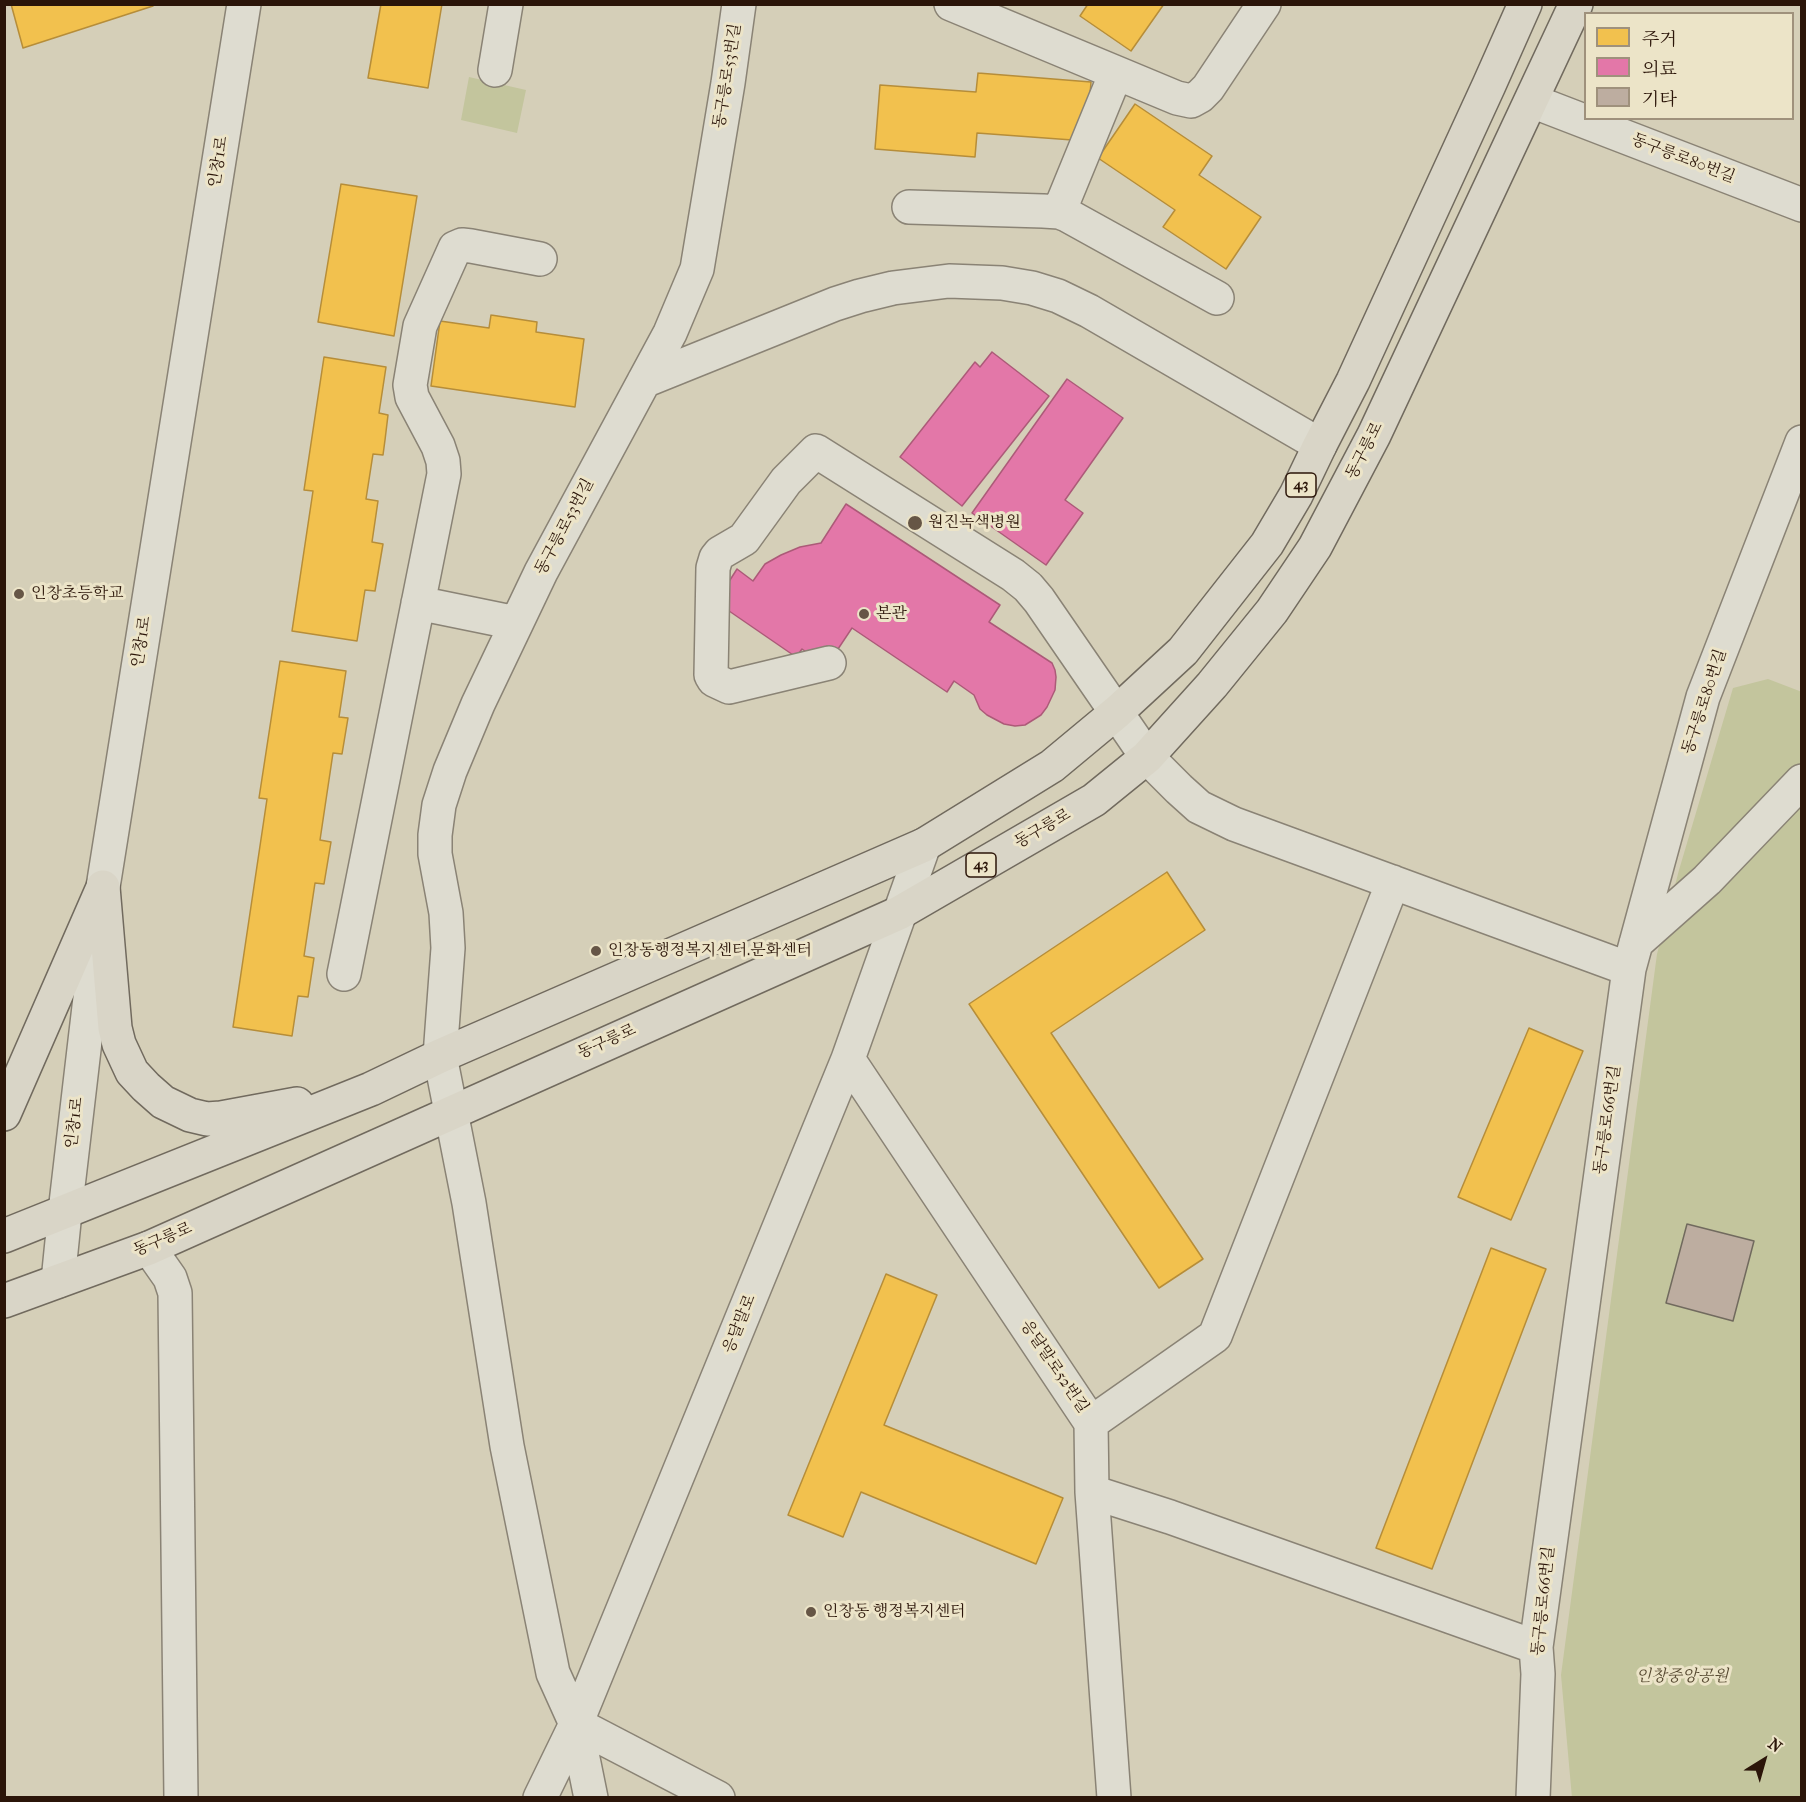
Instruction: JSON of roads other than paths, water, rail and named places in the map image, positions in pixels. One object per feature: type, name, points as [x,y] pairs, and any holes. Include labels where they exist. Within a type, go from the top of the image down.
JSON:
[{"type":"main road","name":"43","points":[[372,1089],[440,1056],[924,845],[1052,766],[1117,712],[1182,651],[1267,544],[1296,495],[1358,370],[1525,4]]},
{"type":"main road","name":"동구릉로","points":[[4,1301],[149,1248],[899,913],[1094,800],[1147,757],[1212,685],[1264,620],[1315,547],[1374,435],[1576,4]]},
{"type":"main road","points":[[103,887],[115,1028],[119,1044],[132,1072],[163,1102],[190,1115],[207,1119],[372,1089]]},
{"type":"main road","points":[[4,1114],[103,887]]},
{"type":"main road","points":[[4,1236],[372,1089]]},
{"type":"street","name":"인창1로","points":[[58,1281],[103,887],[244,4]]},
{"type":"street","points":[[495,70],[506,4]]},
{"type":"street","name":"동구릉로53번길","points":[[591,1797],[576,1724],[553,1673],[507,1446],[469,1203],[440,1056],[448,948],[446,913],[435,854],[435,835],[439,805],[450,771],[478,704],[541,572],[670,333],[697,269],[739,4]]},
{"type":"street","points":[[966,7],[1116,73],[1177,98],[1191,100],[1200,96],[1208,88],[1264,4]]},
{"type":"street","points":[[1059,212],[1116,73]]},
{"type":"street","name":"동구릉로80번길","points":[[1532,101],[1802,205]]},
{"type":"street","points":[[909,207],[1059,212],[1217,298]]},
{"type":"street","points":[[344,974],[444,474],[438,446],[412,397],[410,385],[420,326],[455,248],[462,245],[471,246],[540,259]]},
{"type":"street","points":[[644,381],[860,296],[892,288],[950,281],[1002,283],[1032,288],[1058,296],[1089,311],[1320,445]]},
{"type":"street","name":"동구릉로80번길","points":[[1632,956],[1703,697],[1802,442]]},
{"type":"street","points":[[829,663],[729,687],[714,680],[711,675],[713,568],[716,558],[720,553],[744,539],[786,481],[816,451],[1013,575],[1028,587],[1040,600],[1147,757],[1199,807],[1234,824],[1393,882],[1632,956],[1802,781]]},
{"type":"street","points":[[418,603],[516,623]]},
{"type":"street","name":"응달말로","points":[[540,1797],[576,1724],[848,1059],[924,845]]},
{"type":"street","points":[[1090,1423],[1215,1336],[1393,882]]},
{"type":"street","name":"동구릉로66번길","points":[[1533,1797],[1538,1674],[1536,1647],[1632,956]]},
{"type":"street","name":"응달말로52번길","points":[[848,1059],[1090,1423],[1092,1492],[1114,1797]]},
{"type":"street","points":[[149,1248],[170,1278],[175,1293],[181,1797]]},
{"type":"street","points":[[1092,1492],[1170,1517],[1536,1647]]},
{"type":"street","points":[[576,1724],[718,1797]]},
{"type":"place","name":"원진녹색병원","points":[[915,523]]},
{"type":"place","name":"인창초등학교","points":[[19,594]]},
{"type":"place","name":"본관","points":[[864,614]]},
{"type":"place","name":"인창동행정복지센터.문화센터","points":[[596,951]]},
{"type":"place","name":"인창동 행정복지센터","points":[[811,1612]]},
{"type":"park label","name":"인창중앙공원","points":[[1682,1677]]}]
